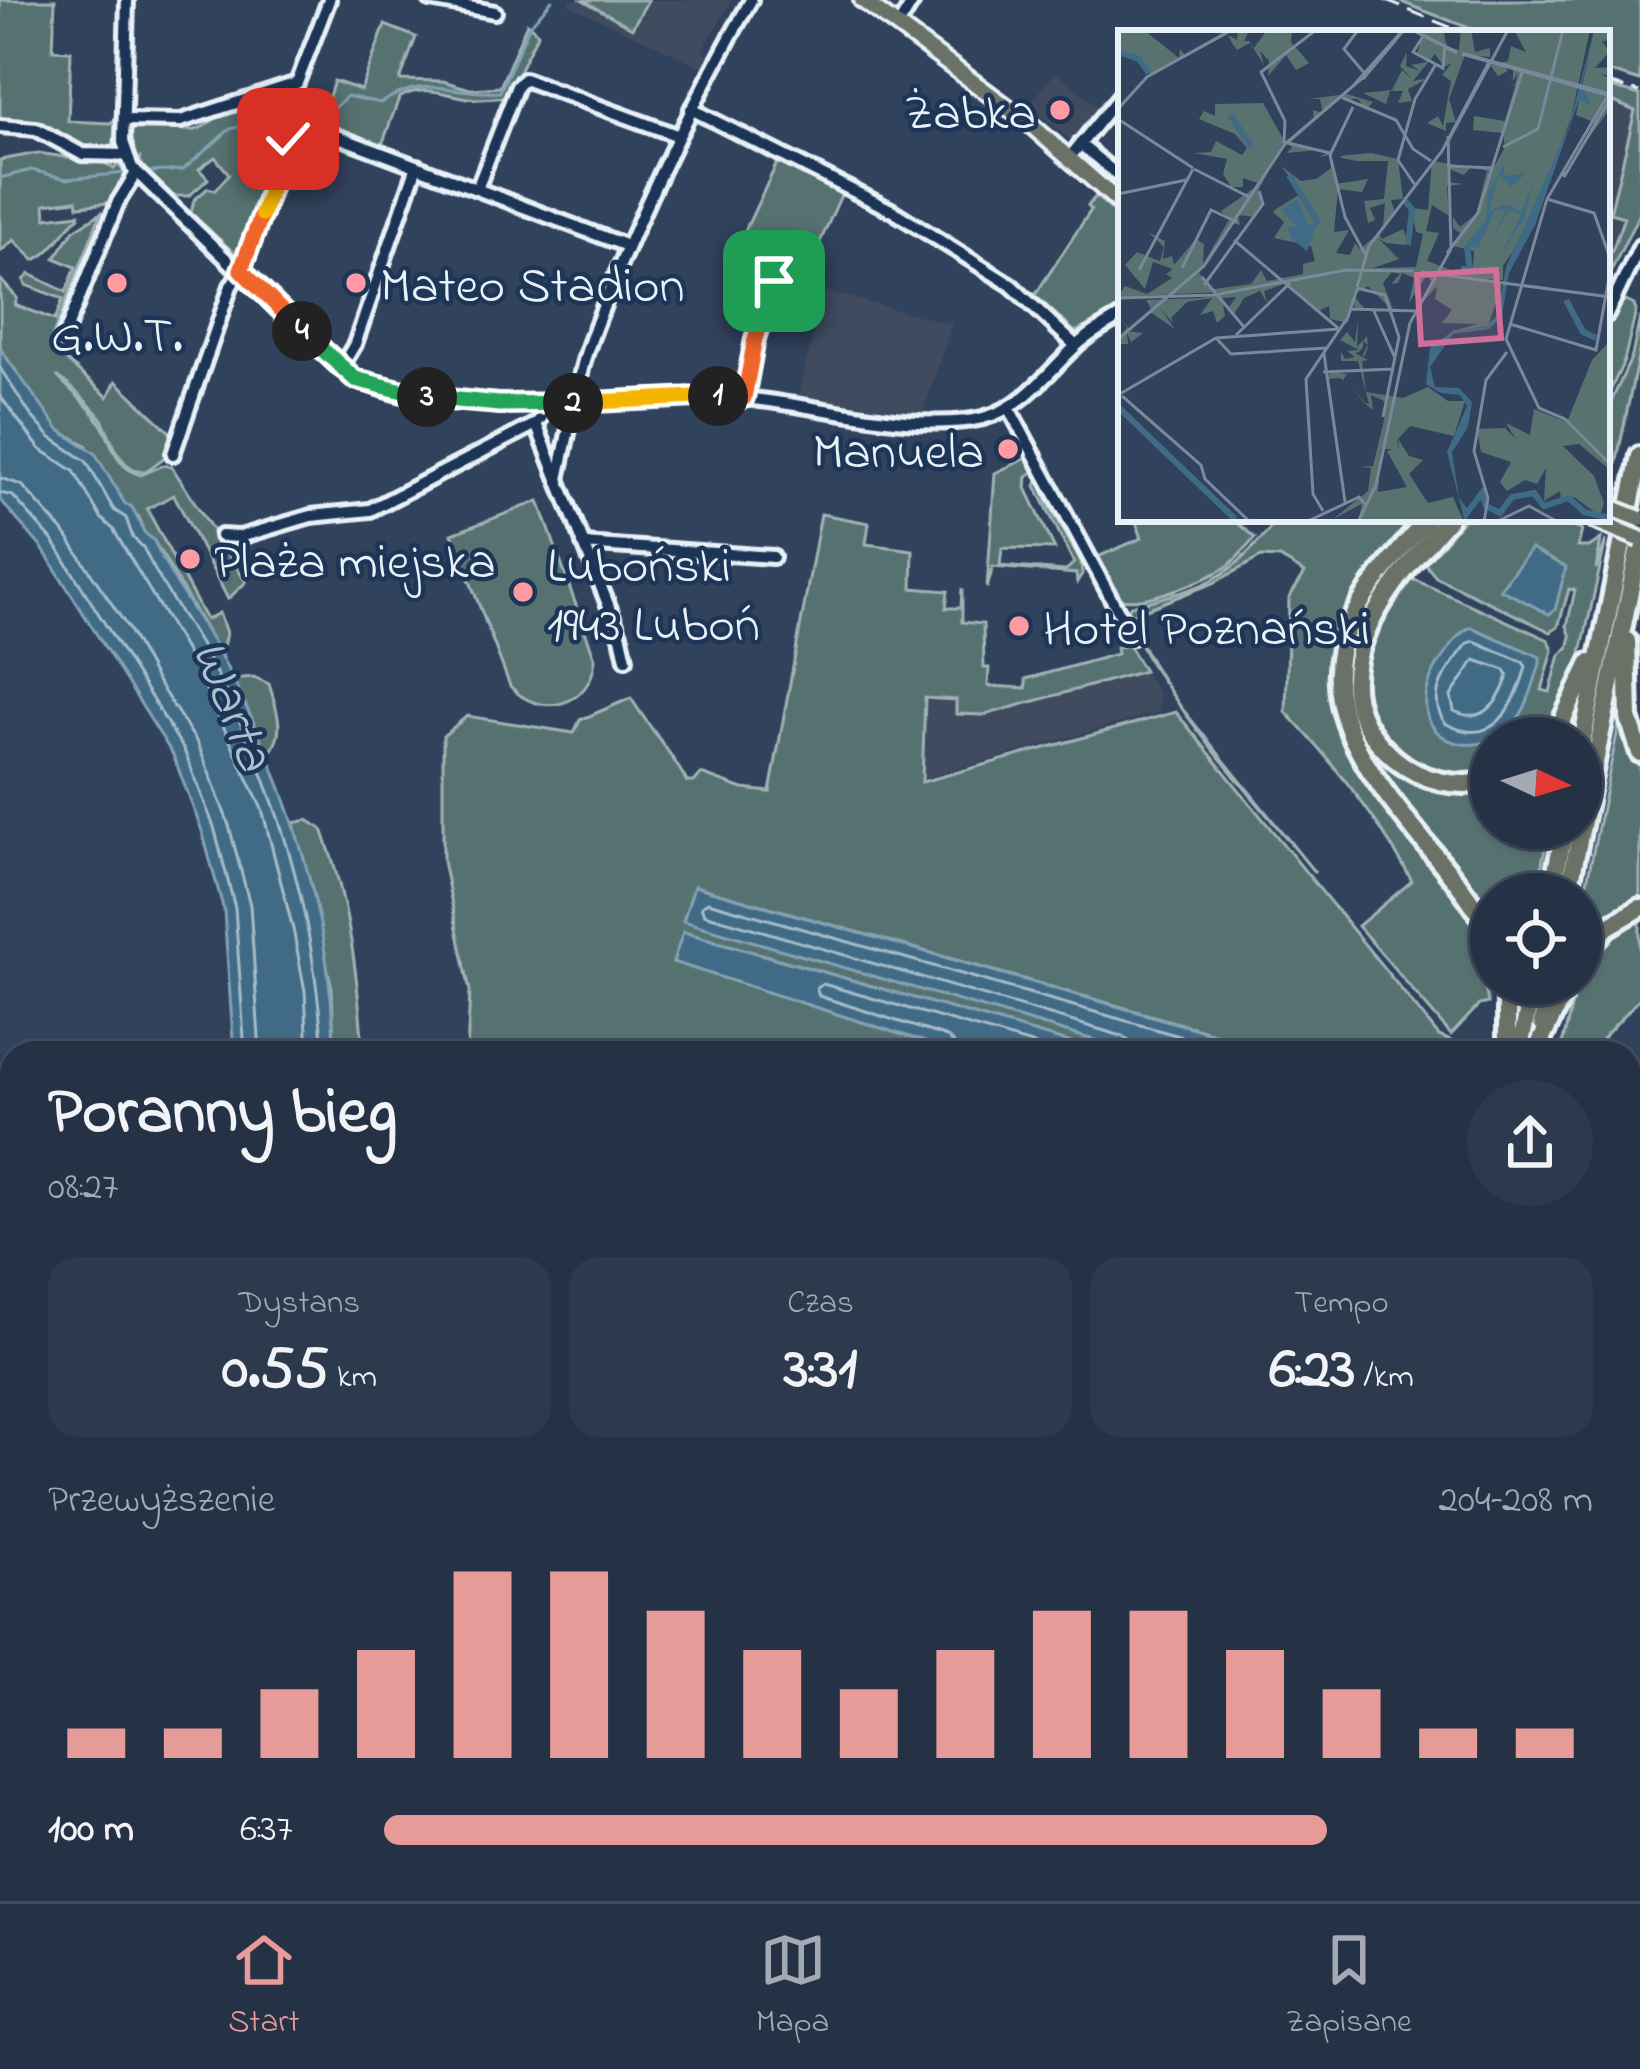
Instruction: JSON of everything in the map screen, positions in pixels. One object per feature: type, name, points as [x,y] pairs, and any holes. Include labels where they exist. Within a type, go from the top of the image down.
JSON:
[{"type":"highway","points":[[1587,717],[1640,456]]},
{"type":"highway","points":[[1425,522],[1365,596],[1348,625],[1337,668],[1338,701],[1363,758],[1470,899]]},
{"type":"highway","points":[[1446,522],[1376,608],[1359,646],[1357,690],[1372,733],[1404,766],[1446,782],[1470,781]]},
{"type":"highway","points":[[1572,873],[1640,540]]},
{"type":"highway","points":[[1626,610],[1629,718],[1640,753]]},
{"type":"highway","points":[[1564,717],[1605,629]]},
{"type":"highway","points":[[1602,933],[1640,908]]},
{"type":"highway","points":[[1507,1005],[1507,1041]]},
{"type":"highway","points":[[1531,1041],[1532,1005]]},
{"type":"highway","points":[[1534,1041],[1544,1005]]},
{"type":"highway","points":[[1537,1041],[1557,1005]]},
{"type":"main road","points":[[862,0],[1070,157],[1118,201]]},
{"type":"main road","points":[[1610,507],[1640,519]]},
{"type":"main road","points":[[1598,522],[1640,540]]},
{"type":"street","points":[[127,0],[125,155],[136,173],[340,369],[366,383],[423,396],[544,405],[674,395],[744,398],[934,422],[976,419],[1009,408],[1076,346],[1118,318]]},
{"type":"street","points":[[124,120],[188,120],[294,85],[302,78],[329,0]]},
{"type":"street","points":[[430,0],[495,12]]},
{"type":"street","points":[[578,402],[578,384],[593,336],[627,246],[676,135],[751,0]]},
{"type":"street","points":[[898,26],[914,0]]},
{"type":"street","points":[[477,188],[524,79],[676,135]]},
{"type":"street","points":[[1070,157],[1118,98]]},
{"type":"street","points":[[691,109],[872,198],[1022,294],[1076,346]]},
{"type":"street","points":[[0,127],[36,129],[89,155],[125,155]]},
{"type":"street","points":[[173,454],[231,286],[294,131],[317,130],[627,246]]},
{"type":"street","points":[[1080,144],[1118,176]]},
{"type":"street","points":[[340,369],[355,344],[417,166]]},
{"type":"street","points":[[64,336],[118,202],[136,173]]},
{"type":"street","points":[[1610,310],[1640,246]]},
{"type":"street","points":[[1610,294],[1625,277]]},
{"type":"street","points":[[744,398],[755,339],[774,281]]},
{"type":"street","points":[[221,536],[241,537],[311,516],[370,510],[536,424],[544,405]]},
{"type":"street","points":[[1009,408],[1132,637]]},
{"type":"street","points":[[557,482],[572,415]]},
{"type":"street","points":[[536,424],[586,544],[626,659]]},
{"type":"street","points":[[586,544],[773,557]]},
{"type":"shaded area","points":[[570,0],[583,0],[632,27],[648,0],[732,0],[702,51],[711,57],[705,68],[569,5]]},
{"type":"shaded area","points":[[1056,71],[1099,107],[1072,141],[1029,106]]},
{"type":"shaded area","points":[[1610,100],[1635,110],[1610,212]]},
{"type":"shaded area","points":[[1610,212],[1625,216],[1610,253]]},
{"type":"shaded area","points":[[824,291],[952,324],[923,412],[798,397]]},
{"type":"shaded area","points":[[1144,671],[1159,694],[1159,712],[922,779],[925,698],[957,700],[984,715]]},
{"type":"green space","points":[[0,0],[55,0],[53,50],[71,51],[68,121],[110,123],[116,119],[113,150],[84,149],[34,124],[0,122]]},
{"type":"green space","points":[[583,0],[648,0],[632,28]]},
{"type":"green space","points":[[1396,0],[1640,0],[1640,81],[1610,72],[1610,30],[1474,30]]},
{"type":"green space","points":[[527,23],[538,33],[506,97],[408,93],[399,98],[382,145],[326,124],[293,121],[296,97],[302,91],[296,108],[324,111],[334,81],[361,90],[385,25],[416,37],[400,80],[443,81],[470,89],[500,87]]},
{"type":"green space","points":[[1610,87],[1640,95],[1640,212],[1610,273],[1610,252],[1624,217],[1610,213],[1635,111],[1610,100]]},
{"type":"green space","points":[[292,95],[290,123],[241,259],[191,213],[194,200],[208,188],[215,190],[229,174],[215,157],[199,169],[208,179],[189,196],[173,196],[142,168],[140,158],[136,160],[131,131],[146,126],[195,130],[227,112]]},
{"type":"green space","points":[[38,153],[105,163],[114,169],[118,164],[126,174],[108,203],[45,204],[46,218],[79,217],[34,260],[14,240],[0,252],[0,160]]},
{"type":"green space","points":[[778,161],[854,196],[891,219],[842,193],[799,289],[731,260]]},
{"type":"green space","points":[[1096,196],[1118,216],[1118,310],[1075,332],[1035,295],[1091,210],[1088,206]]},
{"type":"green space","points":[[101,213],[51,340],[66,352],[64,359],[108,397],[116,381],[172,434],[182,413],[165,457],[145,472],[129,466],[101,418],[57,376],[95,415],[114,452],[131,471],[141,475],[164,465],[172,467],[246,582],[228,599],[174,495],[147,509],[206,620],[219,613],[226,633],[221,656],[154,541],[144,533],[139,517],[86,445],[59,430],[40,407],[0,348],[0,279],[17,298],[15,305],[55,320],[63,299],[26,285],[24,280],[30,274],[66,292],[76,267],[55,258],[74,230]]},
{"type":"green space","points":[[1626,301],[1636,311],[1624,361],[1610,391],[1610,317],[1618,303]]},
{"type":"green space","points":[[1640,317],[1640,347],[1610,494],[1610,404],[1632,356]]},
{"type":"green space","points":[[1029,457],[1035,470],[1027,477],[1026,488],[1055,549],[1002,548],[1000,566],[1065,571],[1074,563],[1036,486],[1039,478],[1081,562],[1082,574],[1077,582],[1076,574],[993,567],[987,588],[995,473]]},
{"type":"green space","name":"Luboński 1943 Luboń","points":[[539,501],[595,659],[585,688],[563,703],[549,705],[522,697],[510,686],[452,534]]},
{"type":"green space","points":[[821,514],[869,523],[866,544],[913,550],[912,588],[948,591],[946,608],[961,608],[962,588],[962,622],[983,624],[988,686],[1026,688],[1026,679],[1117,654],[1116,647],[1129,646],[1144,671],[984,715],[956,714],[956,700],[925,698],[922,782],[1176,712],[1439,1036],[1451,1041],[1223,1041],[1224,1036],[695,886],[684,921],[1098,1041],[1064,1041],[684,932],[673,962],[922,1041],[468,1041],[470,991],[443,861],[443,736],[467,716],[574,733],[580,720],[631,698],[687,782],[701,774],[743,789],[770,792]]},
{"type":"green space","points":[[1136,522],[1236,522],[1255,538],[1228,566],[1206,578],[1142,599],[1118,598],[1095,558],[1142,538]]},
{"type":"green space","points":[[1275,522],[1418,522],[1348,613],[1334,650],[1331,686],[1339,721],[1375,788],[1470,911],[1470,1005],[1479,1005],[1451,1035],[1358,926],[1412,881],[1355,792],[1286,712],[1289,598],[1305,573],[1280,558],[1261,557],[1214,583],[1128,616],[1183,710],[1149,661],[1126,618],[1130,606],[1214,579],[1244,557]]},
{"type":"green space","points":[[1437,522],[1376,603],[1353,694],[1411,775],[1470,783],[1470,849],[1545,849],[1540,873],[1470,873],[1470,891],[1380,773],[1351,726],[1343,664],[1358,618]]},
{"type":"green space","points":[[1461,522],[1560,522],[1582,530],[1578,547],[1589,547],[1601,539],[1596,569],[1606,540],[1573,689],[1559,717],[1470,717],[1470,776],[1432,775],[1387,746],[1365,705],[1361,671],[1370,632],[1405,582],[1415,580],[1549,640],[1553,650],[1542,690],[1550,692],[1560,655],[1571,637],[1567,626],[1575,590],[1569,589],[1558,627],[1551,632],[1436,577],[1425,564]]},
{"type":"green space","points":[[254,677],[269,684],[277,712],[279,730],[268,755],[232,679]]},
{"type":"green space","points":[[1623,704],[1640,762],[1640,903],[1602,932],[1602,873],[1589,873],[1594,849],[1602,849],[1602,808]]},
{"type":"green space","points":[[1183,710],[1315,873],[1213,749]]},
{"type":"green space","points":[[307,820],[322,829],[346,911],[362,1041],[334,1041],[332,988],[294,823]]},
{"type":"green space","points":[[1640,911],[1640,998],[1600,1041],[1563,1041],[1572,1005],[1602,1005],[1602,942]]},
{"type":"water","name":"Warta","points":[[0,349],[59,430],[95,453],[154,541],[246,706],[302,850],[325,951],[333,1041],[233,1041],[224,911],[202,831],[173,755],[42,548],[0,500]]},
{"type":"water","points":[[1531,549],[1566,567],[1555,610],[1549,614],[1500,589]]},
{"type":"water","points":[[1471,627],[1540,657],[1519,717],[1470,717],[1470,744],[1441,735],[1430,722],[1426,704],[1430,681],[1460,635]]},
{"type":"water","points":[[694,886],[1225,1037],[1224,1041],[1098,1041],[683,921]]},
{"type":"water","points":[[683,932],[1064,1041],[922,1041],[673,962]]},
{"type":"waterway","points":[[532,23],[552,0]]},
{"type":"waterway","points":[[150,172],[183,170],[230,129],[289,114],[326,115],[347,96],[380,103],[427,87],[500,92],[530,24]]},
{"type":"waterway","points":[[0,178],[31,170],[67,179],[125,173]]},
{"type":"railway","points":[[1384,0],[1457,30]]},
{"type":"railway","points":[[1610,84],[1640,92]]},
{"type":"place","name":"Żabka","points":[[1060,110]]},
{"type":"place","name":"G.W.T.","points":[[117,283]]},
{"type":"place","name":"Mateo Stadion","points":[[356,283]]},
{"type":"place","name":"Manuela","points":[[1008,449]]},
{"type":"place","name":"Plaża miejska","points":[[190,559]]},
{"type":"place","name":"Luboński 1943 Luboń","points":[[523,592]]},
{"type":"place","name":"Hotel Poznański","points":[[1019,626]]},
{"type":"route","points":[[288,139],[241,270],[340,369],[374,386],[445,400],[499,404],[558,405],[674,395],[744,398],[755,339],[774,281]]}]
